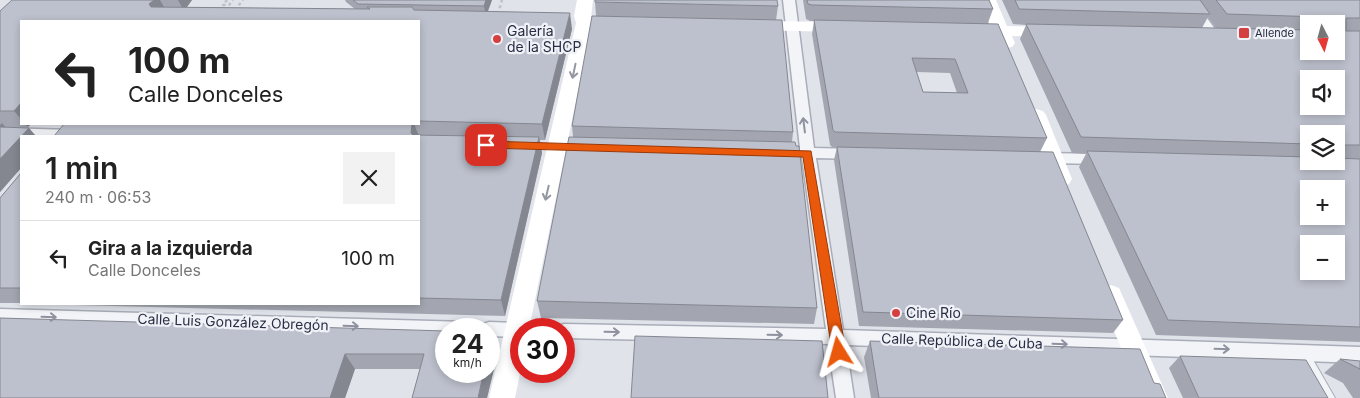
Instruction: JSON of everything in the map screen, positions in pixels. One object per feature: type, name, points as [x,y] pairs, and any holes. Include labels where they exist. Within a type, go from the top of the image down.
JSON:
[{"type":"street","points":[[521,318],[585,0]]},
{"type":"street","points":[[789,0],[808,153],[845,398]]},
{"type":"street","points":[[988,0],[1012,58]]},
{"type":"street","points":[[1188,0],[1214,36]]},
{"type":"street","points":[[580,23],[634,24]]},
{"type":"street","points":[[742,26],[862,28]]},
{"type":"street","points":[[951,30],[1069,32]]},
{"type":"street","points":[[1195,35],[1233,36]]},
{"type":"street","points":[[1027,94],[1044,158],[1069,194]]},
{"type":"street","points":[[0,133],[45,135]]},
{"type":"street","points":[[768,152],[867,154]]},
{"type":"street","points":[[1044,158],[1123,160]]},
{"type":"street","points":[[1103,275],[1155,398]]},
{"type":"street","name":"Calle Luis González Obregón","points":[[0,316],[435,328]]},
{"type":"street","name":"Calle República de Cuba","points":[[575,331],[837,337],[1360,355]]},
{"type":"street","points":[[502,398],[510,366]]},
{"type":"lane","points":[[1304,352],[1330,398]]},
{"type":"path","points":[[227,0],[223,5],[229,5],[233,0]]},
{"type":"path","points":[[234,12],[244,0]]},
{"type":"path","points":[[496,16],[502,0]]},
{"type":"building","points":[[12,0],[154,0],[149,4],[151,7],[370,9],[367,7],[412,7],[414,10],[570,13],[542,124],[420,121],[420,20],[20,20],[20,104],[14,111],[0,111],[0,11]]},
{"type":"building","points":[[353,0],[486,0],[484,6],[358,4]]},
{"type":"building","points":[[595,0],[777,0],[778,6],[595,2]]},
{"type":"building","points":[[807,0],[989,0],[993,9],[812,5],[808,4]]},
{"type":"building","points":[[1015,0],[1200,0],[1210,14],[1019,9]]},
{"type":"building","points":[[1216,0],[1360,0],[1360,18],[1346,18],[1346,31],[1360,31],[1360,145],[1345,145],[1345,125],[1300,125],[1300,144],[1081,137],[1026,24],[1300,30],[1300,60],[1345,60],[1345,15],[1300,16],[1227,14]]},
{"type":"building","points":[[592,16],[782,20],[793,132],[572,126]]},
{"type":"building","points":[[814,20],[998,24],[1047,138],[835,132],[833,130]],"holes":[[[912,58],[955,59],[968,93],[923,92]]]},
{"type":"building","points":[[63,125],[412,125],[411,133],[413,135],[55,135]]},
{"type":"building","points":[[0,127],[29,128],[22,135],[20,135],[20,138],[0,159]]},
{"type":"building","points":[[420,135],[539,137],[501,300],[420,298]]},
{"type":"building","points":[[569,137],[795,142],[796,146],[799,146],[817,308],[537,301]]},
{"type":"building","points":[[837,147],[1053,152],[1123,320],[863,312]]},
{"type":"building","points":[[1087,151],[1300,157],[1300,170],[1345,170],[1345,158],[1360,159],[1360,327],[1168,320]]},
{"type":"building","points":[[20,174],[20,288],[0,288],[0,198]]},
{"type":"building","points":[[0,318],[435,331],[435,383],[481,383],[478,398],[412,398],[424,354],[345,354],[330,398],[0,398]]},
{"type":"building","points":[[635,336],[822,341],[828,398],[631,398]]},
{"type":"building","points":[[870,341],[1140,349],[1154,383],[1160,384],[1166,398],[879,398]]},
{"type":"building","points":[[1180,356],[1306,360],[1328,398],[1199,398]]},
{"type":"building","points":[[1340,359],[1360,361],[1360,369]]},
{"type":"place","name":"Allende","points":[[1244,33]]},
{"type":"place","name":"Galería de la SHCP","points":[[497,39]]},
{"type":"place","name":"Cine Río","points":[[896,313]]},
{"type":"route","points":[[486,145],[808,153],[839,352]]}]
